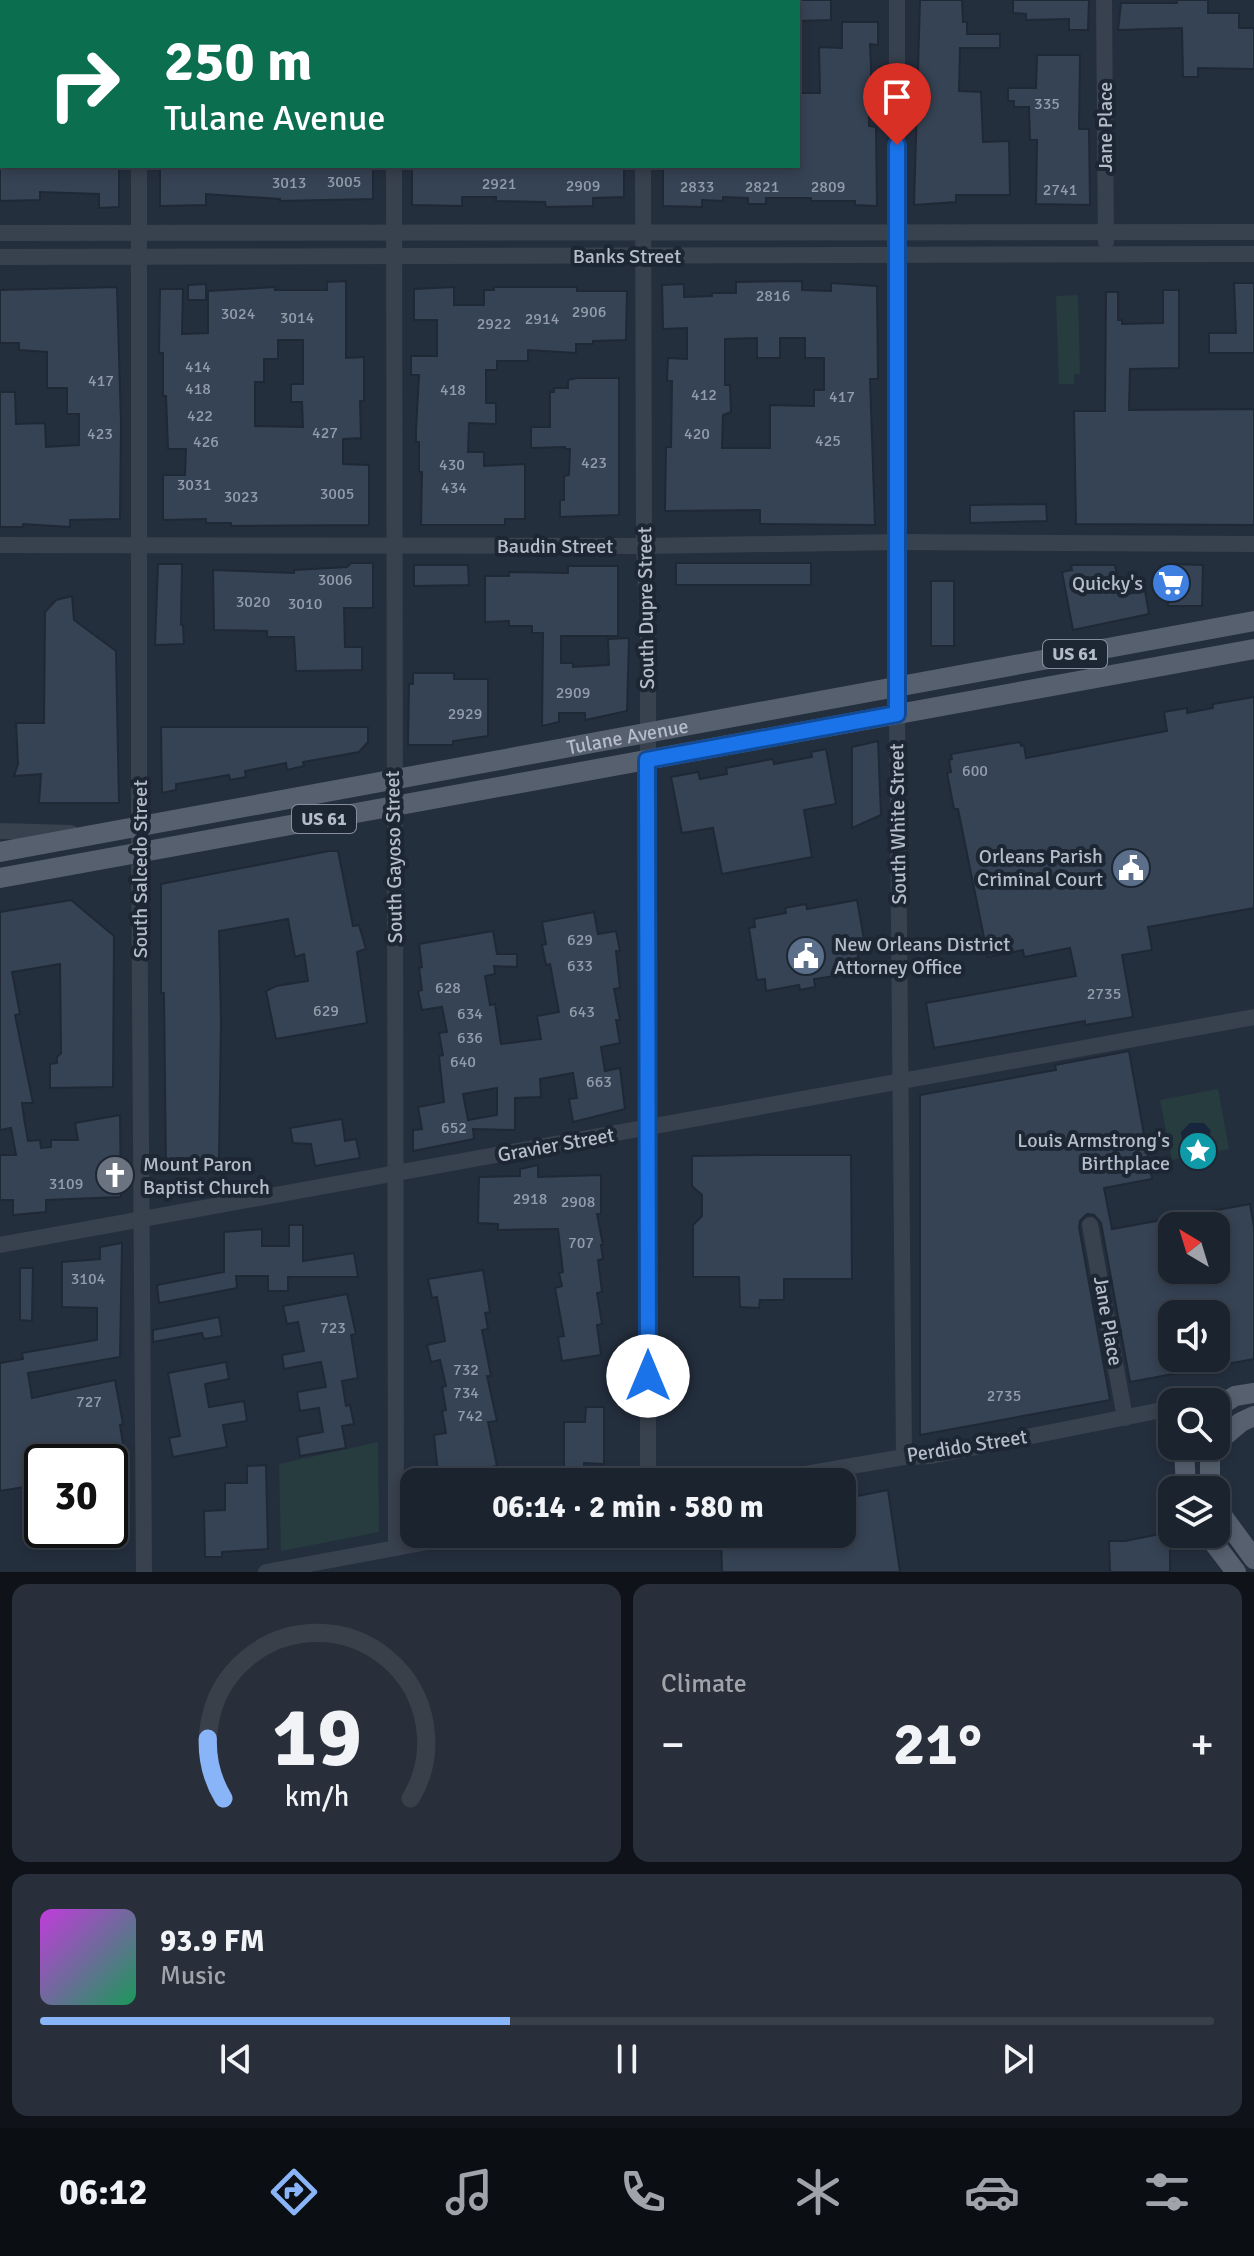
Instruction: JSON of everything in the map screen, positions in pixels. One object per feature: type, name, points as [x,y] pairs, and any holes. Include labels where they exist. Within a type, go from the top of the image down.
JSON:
[{"type":"main road","name":"Tulane Avenue","points":[[0,852],[1254,621]]},
{"type":"main road","name":"Tulane Avenue","points":[[0,878],[1254,649]]},
{"type":"main road","points":[[1230,1433],[1241,1422],[1254,1416]]},
{"type":"main road","points":[[1230,1526],[1254,1559]]},
{"type":"main road","points":[[1218,1548],[1236,1572]]},
{"type":"street","name":"South White Street","points":[[897,0],[897,714],[904,1457]]},
{"type":"street","name":"Jane Place","points":[[1104,0],[1106,255]]},
{"type":"street","name":"South Salcedo Street","points":[[139,168],[139,853],[144,1572]]},
{"type":"street","name":"South Gayoso Street","points":[[394,168],[396,1548]]},
{"type":"street","name":"South Dupre Street","points":[[643,168],[644,546],[648,640],[648,1468]]},
{"type":"street","name":"Banks Street","points":[[0,233],[1254,232]]},
{"type":"street","name":"Banks Street","points":[[0,257],[1254,254]]},
{"type":"street","name":"Baudin Street","points":[[0,545],[1254,544]]},
{"type":"street","points":[[0,831],[97,834]]},
{"type":"street","name":"Gravier Street","points":[[0,1245],[1254,1017]]},
{"type":"street","name":"Jane Place","points":[[1090,1225],[1125,1418]]},
{"type":"street","name":"Perdido Street","points":[[840,1468],[904,1457],[931,1456],[1158,1413]]},
{"type":"street","points":[[266,1572],[400,1547]]},
{"type":"green space","points":[[1078,295],[1080,374],[1074,374],[1074,384],[1059,384],[1056,296]]},
{"type":"green space","points":[[1218,1089],[1229,1149],[1172,1160],[1160,1100]]},
{"type":"green space","points":[[378,1442],[379,1532],[281,1551],[279,1464]]},
{"type":"water","points":[[1190,1123],[1204,1123],[1211,1131],[1209,1137],[1195,1143],[1182,1139],[1181,1132]]},
{"type":"building","points":[[800,0],[831,0],[831,20],[800,21]]},
{"type":"building","points":[[920,0],[962,0],[967,34],[1000,34],[1000,48],[960,48],[959,91],[981,92],[983,142],[1009,141],[1010,195],[956,195],[956,202],[914,205]]},
{"type":"building","points":[[1013,0],[1089,0],[1088,30],[1069,30],[1069,19],[1026,20],[1026,14],[1013,13]]},
{"type":"building","points":[[1176,0],[1208,0],[1208,13],[1239,13],[1239,28],[1254,28],[1254,69],[1198,68],[1198,77],[1183,77],[1182,28],[1118,30],[1121,3],[1177,3]]},
{"type":"building","points":[[842,22],[878,22],[878,45],[870,44],[872,92],[869,92],[869,126],[876,127],[877,206],[855,205],[855,201],[811,201],[811,198],[766,198],[766,204],[748,204],[748,198],[723,197],[723,201],[702,200],[702,207],[663,206],[663,168],[800,168],[800,93],[820,93],[819,47],[842,48]]},
{"type":"building","points":[[1037,55],[1080,55],[1079,129],[1089,129],[1090,205],[1036,204],[1037,140],[1030,140],[1029,107],[1014,107],[1014,101],[1008,101],[1008,88],[1036,88]]},
{"type":"building","points":[[0,168],[119,168],[119,207],[99,208],[99,194],[40,192],[40,200],[0,201]]},
{"type":"building","points":[[160,168],[373,168],[373,199],[280,201],[206,194],[206,205],[160,206]]},
{"type":"building","points":[[412,168],[624,168],[624,197],[593,198],[593,206],[546,207],[545,202],[496,201],[496,197],[462,197],[462,206],[412,205]]},
{"type":"building","points":[[346,281],[346,358],[364,357],[361,438],[343,439],[343,464],[369,465],[369,525],[231,526],[231,523],[206,523],[206,519],[163,520],[163,475],[185,475],[186,449],[168,449],[163,353],[159,353],[160,289],[183,289],[182,334],[208,333],[208,291],[275,287],[275,290],[327,290],[327,282]],"holes":[[[278,340],[303,340],[303,384],[291,384],[291,402],[302,402],[303,427],[255,426],[255,382],[264,382],[264,359],[278,359]]]},
{"type":"building","points":[[802,281],[802,290],[831,291],[831,283],[877,286],[878,379],[870,379],[875,525],[760,524],[760,510],[665,511],[666,447],[671,447],[672,381],[667,381],[668,358],[687,359],[687,328],[663,329],[662,285],[684,284],[684,297],[712,296],[712,293],[736,293],[736,282]],"holes":[[[757,338],[757,358],[780,358],[780,338],[805,338],[805,358],[824,358],[824,390],[814,390],[814,406],[770,405],[770,448],[722,448],[723,415],[731,412],[730,385],[725,385],[725,339]]]},
{"type":"building","points":[[1234,283],[1254,283],[1254,353],[1209,353],[1209,333],[1236,333]]},
{"type":"building","points":[[206,284],[206,300],[188,300],[188,285]]},
{"type":"building","points":[[117,287],[120,519],[70,520],[70,527],[23,524],[23,527],[0,527],[0,392],[15,392],[16,424],[45,423],[46,447],[79,445],[79,414],[67,414],[67,388],[47,388],[47,352],[19,350],[19,343],[0,343],[0,290]]},
{"type":"building","points":[[454,287],[454,305],[484,305],[484,290],[494,290],[494,287],[577,287],[577,291],[627,291],[626,340],[576,344],[576,353],[528,350],[528,361],[497,361],[497,370],[486,370],[486,403],[496,403],[496,424],[469,423],[468,452],[484,452],[484,466],[525,464],[525,519],[505,519],[505,525],[421,525],[422,472],[419,472],[419,442],[416,442],[419,375],[411,375],[411,356],[437,356],[437,320],[414,320],[414,289]]},
{"type":"building","points":[[1163,290],[1179,290],[1179,368],[1130,369],[1129,410],[1254,409],[1254,525],[1076,524],[1074,411],[1105,411],[1106,292],[1118,292],[1118,320],[1122,320],[1122,324],[1163,323]]},
{"type":"building","points":[[619,378],[619,515],[560,517],[564,476],[569,475],[570,449],[531,448],[531,427],[550,427],[550,392],[554,392],[554,388],[568,388],[568,380]]},
{"type":"building","points":[[1046,504],[1047,521],[970,523],[970,505]]},
{"type":"building","points":[[351,563],[373,563],[373,608],[344,608],[345,647],[362,647],[362,670],[296,671],[294,637],[267,637],[267,631],[214,630],[213,570],[294,573],[294,570],[347,567]]},
{"type":"building","points":[[676,563],[811,563],[811,585],[676,585]]},
{"type":"building","points":[[158,564],[182,564],[181,625],[184,644],[155,645]]},
{"type":"building","points":[[1169,564],[1203,565],[1202,606],[1168,606]]},
{"type":"building","points":[[414,565],[468,565],[469,585],[414,586]]},
{"type":"building","points":[[1071,565],[1115,565],[1121,595],[1145,591],[1149,614],[1073,630],[1062,572],[1072,570]]},
{"type":"building","points":[[568,566],[618,566],[618,636],[561,636],[561,663],[573,663],[573,667],[609,665],[608,639],[629,638],[627,711],[585,720],[585,713],[559,713],[559,722],[542,726],[543,633],[532,633],[532,626],[509,626],[509,621],[485,622],[485,576],[509,576],[509,572],[568,573]]},
{"type":"building","points":[[931,581],[954,581],[954,646],[931,646]]},
{"type":"building","points":[[72,596],[74,620],[116,651],[119,803],[39,803],[41,774],[14,776],[18,764],[16,723],[44,723],[45,612],[56,600]]},
{"type":"building","points":[[413,673],[454,673],[454,679],[488,679],[488,736],[453,741],[453,745],[408,745],[409,684],[413,684]]},
{"type":"building","name":"Orleans Parish Criminal Court","points":[[1254,697],[1254,908],[1148,927],[1152,950],[1122,955],[1133,1017],[1085,1025],[1085,1021],[934,1048],[926,1003],[1076,976],[1070,948],[1024,957],[1023,950],[988,957],[958,809],[954,809],[947,773],[951,772],[951,754],[1020,742],[1021,746],[1024,745],[1026,758],[1167,731],[1164,712],[1187,708],[1187,713],[1213,708],[1213,704]]},
{"type":"building","points":[[161,727],[368,727],[368,742],[359,752],[303,762],[304,766],[287,770],[286,763],[245,771],[246,777],[230,780],[229,775],[176,784],[176,790],[162,793]]},
{"type":"building","points":[[878,741],[881,815],[852,828],[852,747]]},
{"type":"building","points":[[826,749],[836,804],[804,810],[812,857],[722,874],[713,828],[682,833],[671,777],[698,772],[700,779],[727,774],[726,768],[773,759],[774,764],[812,757],[811,752]]},
{"type":"building","points":[[338,851],[353,926],[359,925],[366,949],[357,952],[367,1023],[276,1039],[266,991],[276,986],[308,981],[304,954],[295,957],[288,919],[219,931],[219,1158],[215,1163],[215,1172],[166,1171],[161,884]]},
{"type":"building","points":[[71,900],[114,936],[113,1087],[50,1088],[50,1064],[57,1063],[61,1053],[60,964],[12,972],[20,1014],[15,1015],[33,1103],[22,1103],[24,1118],[28,1141],[40,1140],[41,1148],[51,1147],[51,1140],[78,1140],[75,1123],[120,1115],[121,1197],[46,1200],[46,1212],[13,1215],[13,1200],[0,1200],[0,1155],[16,1155],[11,1128],[0,1130],[0,912]]},
{"type":"building","name":"New Orleans District Attorney Office","points":[[857,900],[864,939],[855,941],[861,972],[814,979],[815,987],[800,990],[799,985],[766,991],[765,979],[757,980],[749,928],[755,927],[754,919],[786,913],[785,908],[806,904],[807,909]]},
{"type":"building","points":[[594,912],[598,934],[616,931],[620,951],[616,951],[620,988],[614,989],[620,1020],[616,1020],[620,1043],[601,1047],[605,1071],[620,1068],[625,1109],[573,1122],[569,1099],[577,1098],[573,1073],[540,1079],[541,1097],[515,1098],[515,1130],[473,1129],[474,1139],[413,1151],[413,1130],[422,1129],[418,1107],[444,1102],[439,1033],[447,1032],[442,1007],[422,1010],[418,991],[422,990],[419,944],[493,931],[497,954],[517,954],[517,967],[494,966],[495,974],[485,976],[490,1005],[495,1004],[501,1044],[541,1039],[537,1016],[559,1012],[550,964],[546,965],[542,945],[546,944],[542,922]],"holes":[[[497,1088],[497,1115],[468,1120],[463,1094]]]},
{"type":"building","points":[[1129,1051],[1152,1179],[1104,1188],[1112,1229],[1158,1221],[1158,1284],[1230,1284],[1230,1212],[1206,1212],[1250,1204],[1254,1227],[1254,1359],[1230,1363],[1230,1300],[1158,1300],[1158,1372],[1184,1372],[1130,1382],[1101,1223],[1094,1215],[1087,1214],[1079,1227],[1110,1400],[920,1435],[920,1095],[1056,1070],[1055,1065]]},
{"type":"building","points":[[342,1119],[345,1141],[356,1139],[360,1158],[315,1166],[311,1144],[293,1143],[290,1128]]},
{"type":"building","points":[[851,1155],[852,1279],[784,1279],[784,1300],[760,1300],[759,1308],[740,1307],[739,1277],[693,1277],[693,1225],[702,1216],[702,1195],[692,1186],[692,1156]]},
{"type":"building","points":[[538,1165],[538,1177],[601,1175],[601,1214],[597,1214],[603,1245],[603,1259],[598,1260],[602,1292],[597,1293],[602,1324],[597,1325],[601,1355],[562,1361],[558,1337],[564,1336],[555,1288],[562,1286],[559,1273],[563,1272],[558,1229],[498,1230],[498,1224],[478,1223],[479,1177],[520,1176],[520,1169]]},
{"type":"building","points":[[289,1225],[303,1225],[303,1261],[354,1253],[358,1277],[288,1277],[288,1291],[268,1291],[268,1276],[236,1276],[237,1288],[159,1303],[157,1285],[224,1272],[224,1232],[262,1229],[262,1246],[289,1246]]},
{"type":"building","points":[[122,1243],[120,1357],[28,1373],[32,1398],[115,1380],[123,1424],[120,1425],[123,1444],[24,1444],[24,1487],[0,1491],[0,1363],[23,1359],[22,1353],[97,1340],[97,1308],[62,1307],[62,1262],[100,1259],[100,1247]]},
{"type":"building","points":[[20,1268],[33,1268],[32,1321],[20,1320]]},
{"type":"building","points":[[483,1270],[490,1312],[485,1313],[488,1329],[482,1330],[491,1376],[487,1376],[497,1421],[488,1422],[497,1466],[438,1468],[434,1435],[446,1433],[442,1387],[446,1386],[440,1360],[431,1362],[427,1345],[445,1341],[437,1297],[432,1298],[428,1279]]},
{"type":"building","points":[[347,1294],[356,1334],[351,1335],[358,1378],[342,1381],[346,1406],[350,1405],[354,1424],[342,1426],[346,1448],[300,1456],[297,1437],[323,1432],[319,1408],[300,1411],[297,1392],[326,1387],[321,1362],[284,1369],[282,1355],[304,1351],[298,1322],[287,1324],[283,1306]]},
{"type":"building","points":[[219,1317],[222,1336],[204,1339],[202,1333],[153,1342],[153,1330]]},
{"type":"building","points":[[226,1362],[229,1379],[205,1384],[209,1407],[244,1401],[247,1421],[223,1425],[227,1447],[173,1457],[169,1438],[180,1436],[168,1373]]},
{"type":"building","points":[[586,1407],[604,1407],[604,1464],[584,1463],[584,1467],[564,1468],[564,1422],[585,1422]]},
{"type":"building","points":[[266,1465],[268,1549],[222,1552],[222,1557],[205,1557],[204,1511],[225,1510],[225,1483],[247,1483],[247,1466]]},
{"type":"building","points":[[888,1490],[900,1572],[722,1572],[721,1548],[856,1548],[856,1496]]},
{"type":"building","points":[[1158,1534],[1158,1548],[1170,1548],[1170,1572],[1110,1572],[1109,1541]]},
{"type":"place","name":"Quicky's","points":[[1171,583]]},
{"type":"place","name":"Orleans Parish Criminal Court","points":[[1131,868]]},
{"type":"place","name":"New Orleans District Attorney Office","points":[[806,956]]},
{"type":"place","name":"Louis Armstrong's Birthplace","points":[[1198,1151]]},
{"type":"place","name":"Mount Paron Baptist Church","points":[[115,1175]]},
{"type":"route","points":[[648,1376],[647,760],[897,714],[897,145]]}]
